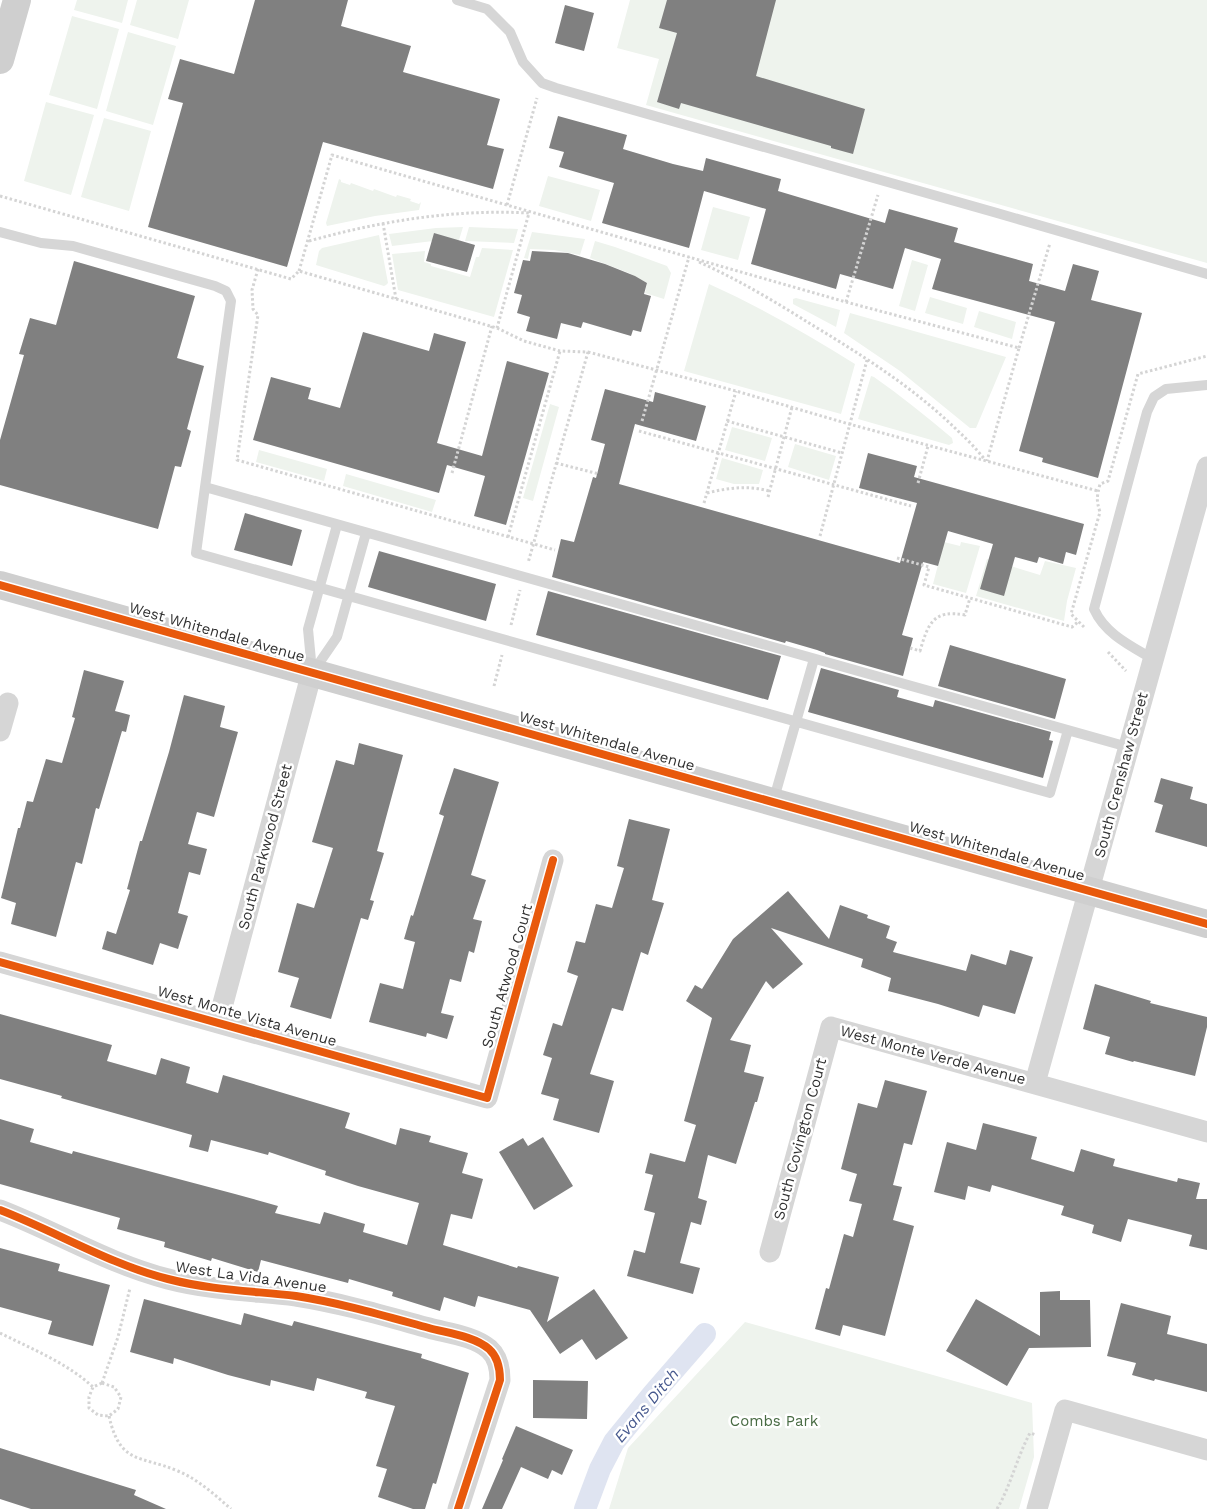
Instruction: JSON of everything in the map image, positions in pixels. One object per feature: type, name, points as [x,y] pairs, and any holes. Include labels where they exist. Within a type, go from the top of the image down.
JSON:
[{"type":"street","points":[[0,60],[17,0]]},
{"type":"street","name":"South Crenshaw Street","points":[[1035,1083],[1207,467]]},
{"type":"street","name":"West Whitendale Avenue","points":[[0,585],[1207,924]]},
{"type":"street","name":"South Parkwood Street","points":[[218,1022],[312,672]]},
{"type":"street","points":[[0,731],[8,703]]},
{"type":"street","name":"South Atwood Court","points":[[487,1098],[553,860]]},
{"type":"street","name":"West Monte Vista Avenue","points":[[0,962],[487,1098]]},
{"type":"street","name":"West Monte Verde Avenue","points":[[831,1027],[1207,1132]]},
{"type":"street","name":"South Covington Court","points":[[770,1252],[831,1027]]},
{"type":"street","name":"West La Vida Avenue","points":[[0,1210],[106,1258],[152,1274],[212,1288],[294,1296],[363,1310],[474,1341],[491,1350],[498,1361],[500,1371],[499,1384],[458,1509]]},
{"type":"street","points":[[1037,1509],[1064,1410],[1207,1450]]},
{"type":"lane","points":[[458,0],[487,9],[510,32],[523,62],[542,83],[1207,274]]},
{"type":"lane","points":[[0,232],[41,243],[73,246],[215,286],[226,291],[231,301],[196,554],[320,587],[1050,793],[1068,730]]},
{"type":"lane","points":[[1154,658],[1118,637],[1098,620],[1094,610],[1147,412],[1154,397],[1166,389],[1207,384]]},
{"type":"lane","points":[[206,487],[1128,747]]},
{"type":"lane","points":[[312,672],[308,629],[337,525]]},
{"type":"lane","points":[[312,672],[337,637],[366,533]]},
{"type":"lane","points":[[773,802],[814,658]]},
{"type":"path","points":[[506,205],[542,83]]},
{"type":"path","points":[[0,196],[291,279],[299,271],[332,156],[846,302],[1019,348]]},
{"type":"path","points":[[846,302],[882,180]]},
{"type":"path","points":[[308,241],[383,223],[435,215],[494,211],[530,213]]},
{"type":"path","points":[[497,328],[530,213]]},
{"type":"path","points":[[383,223],[396,299]]},
{"type":"path","points":[[987,461],[1054,230]]},
{"type":"path","points":[[688,257],[760,293],[867,360],[903,385],[935,411],[987,461]]},
{"type":"path","points":[[642,421],[688,257]]},
{"type":"path","points":[[258,269],[252,290],[253,309],[258,315],[237,460],[555,550]]},
{"type":"path","points":[[299,271],[492,326],[524,341],[560,351],[588,352],[736,390],[849,424],[1098,491]]},
{"type":"path","points":[[452,473],[492,326]]},
{"type":"path","points":[[508,537],[560,351]]},
{"type":"path","points":[[524,577],[588,352]]},
{"type":"path","points":[[820,536],[867,360]]},
{"type":"path","points":[[704,503],[736,390]]},
{"type":"path","points":[[768,497],[792,407]]},
{"type":"path","points":[[727,421],[842,453]]},
{"type":"path","points":[[639,431],[911,506]]},
{"type":"path","points":[[918,483],[928,446]]},
{"type":"path","points":[[556,462],[599,474]]},
{"type":"path","points":[[707,493],[724,489],[750,487],[769,491]]},
{"type":"path","points":[[897,558],[929,567],[924,585],[1072,627],[1094,610]]},
{"type":"path","points":[[910,648],[920,651],[926,632],[936,618],[952,612],[965,615],[970,598]]},
{"type":"path","points":[[102,1383],[118,1336],[130,1287]]},
{"type":"path","points":[[0,1333],[83,1377],[93,1387]]},
{"type":"path","points":[[102,1383],[114,1387],[121,1397],[118,1409],[109,1416],[98,1415],[89,1408],[89,1397],[93,1387],[102,1383]]},
{"type":"path","points":[[109,1416],[113,1434],[121,1447],[144,1460],[178,1471],[200,1482],[232,1509]]},
{"type":"path","points":[[997,1509],[1011,1481],[1021,1450],[1030,1433],[1056,1440]]},
{"type":"green space","points":[[77,0],[128,0],[122,23],[74,10]]},
{"type":"green space","points":[[137,0],[189,0],[178,39],[130,25]]},
{"type":"green space","points":[[630,0],[1207,0],[1207,263],[646,105],[659,59],[617,48]]},
{"type":"green space","points":[[72,16],[119,29],[97,109],[49,95]]},
{"type":"green space","points":[[128,32],[176,46],[153,125],[106,111]]},
{"type":"green space","points":[[46,102],[94,115],[71,195],[24,181]]},
{"type":"green space","points":[[104,118],[151,131],[129,211],[81,197]]},
{"type":"green space","points":[[548,176],[600,190],[591,221],[539,206]]},
{"type":"green space","points":[[339,179],[341,182],[350,185],[351,183],[373,191],[374,189],[396,197],[397,195],[411,199],[410,201],[419,204],[421,202],[419,210],[375,216],[327,226],[326,223]]},
{"type":"green space","points":[[713,207],[750,217],[738,260],[701,250]]},
{"type":"green space","points":[[463,227],[459,240],[392,246],[389,234],[436,228]]},
{"type":"green space","points":[[469,227],[518,229],[514,243],[465,241]]},
{"type":"green space","points":[[532,232],[585,239],[580,255],[554,250],[530,249],[528,259],[524,258]]},
{"type":"green space","points":[[379,235],[388,283],[384,286],[316,265],[319,251],[322,248]]},
{"type":"green space","points":[[595,241],[667,266],[671,273],[664,299],[645,293],[647,283],[629,273],[590,258]]},
{"type":"green space","points":[[482,248],[513,250],[494,317],[398,290],[392,254],[425,251],[424,262],[431,264],[431,266],[470,277],[476,257],[479,257]]},
{"type":"green space","points":[[912,260],[928,265],[915,311],[899,306]]},
{"type":"green space","points":[[709,284],[783,321],[855,364],[841,414],[684,371]]},
{"type":"green space","points":[[930,297],[967,308],[963,324],[925,313]]},
{"type":"green space","points":[[796,298],[840,310],[836,327],[793,304],[793,299]]},
{"type":"green space","points":[[979,311],[1016,322],[1012,339],[974,327]]},
{"type":"green space","points":[[850,313],[1006,357],[976,428],[970,428],[900,371],[844,333]]},
{"type":"green space","points":[[871,376],[933,422],[952,438],[953,443],[949,445],[858,419]]},
{"type":"green space","points":[[550,404],[559,407],[533,501],[523,498]]},
{"type":"green space","points":[[732,427],[772,438],[765,461],[725,450]]},
{"type":"green space","points":[[795,444],[836,456],[829,480],[788,467]]},
{"type":"green space","points":[[259,450],[327,469],[324,481],[256,462]]},
{"type":"green space","points":[[722,458],[763,470],[759,484],[734,484],[716,479]]},
{"type":"green space","points":[[346,474],[436,500],[432,512],[343,486]]},
{"type":"green space","points":[[944,542],[960,546],[961,542],[980,546],[966,593],[933,584]]},
{"type":"green space","points":[[987,559],[1040,575],[1045,561],[1076,568],[1064,621],[976,596]]},
{"type":"green space","name":"Combs Park","points":[[745,1322],[1032,1403],[1034,1457],[1019,1509],[609,1509],[628,1448]]},
{"type":"building","points":[[255,0],[348,0],[341,26],[411,46],[403,72],[500,99],[487,145],[504,149],[493,189],[323,142],[287,267],[148,227],[183,103],[168,99],[180,59],[234,74]]},
{"type":"building","points":[[667,0],[776,0],[756,76],[865,109],[853,154],[681,103],[679,109],[657,102],[677,33],[659,28]]},
{"type":"building","points":[[565,5],[594,13],[584,51],[555,43]]},
{"type":"building","points":[[558,116],[627,135],[623,149],[673,164],[703,171],[706,158],[781,179],[778,191],[885,223],[889,209],[958,228],[954,242],[1033,264],[1029,281],[1065,291],[1073,264],[1099,271],[1091,300],[1142,313],[1098,478],[1042,462],[1043,458],[1019,451],[1055,322],[932,289],[941,259],[905,248],[893,289],[840,274],[836,289],[751,264],[766,209],[704,191],[689,248],[602,223],[614,183],[559,167],[564,152],[549,148]]},
{"type":"building","points":[[434,233],[475,245],[467,272],[426,261]]},
{"type":"building","points":[[532,251],[568,253],[605,264],[647,283],[644,294],[651,296],[641,332],[633,330],[631,336],[583,322],[581,328],[561,323],[557,339],[526,331],[530,317],[517,313],[522,295],[514,293],[523,260],[530,261]]},
{"type":"building","points":[[74,261],[195,296],[177,358],[204,366],[187,429],[191,431],[181,467],[175,466],[158,529],[0,485],[0,440],[24,355],[19,354],[30,318],[56,325]]},
{"type":"building","points":[[363,332],[429,351],[434,333],[466,342],[437,443],[482,456],[507,361],[549,373],[506,525],[474,516],[485,476],[447,465],[439,493],[253,440],[271,377],[311,388],[308,399],[340,408]]},
{"type":"building","points":[[605,389],[653,402],[655,392],[706,406],[696,441],[635,424],[619,484],[900,563],[917,503],[859,488],[868,453],[917,466],[914,477],[1084,524],[1076,555],[1066,552],[1063,564],[1039,557],[1037,563],[1015,557],[1004,596],[980,589],[993,544],[948,531],[938,566],[923,562],[902,635],[913,638],[903,676],[786,641],[785,643],[552,577],[561,539],[574,542],[593,477],[596,478],[605,444],[591,440]]},
{"type":"building","points":[[245,513],[302,530],[292,566],[234,550]]},
{"type":"building","points":[[379,551],[496,584],[486,621],[368,587]]},
{"type":"building","points":[[548,591],[781,656],[768,700],[536,635]]},
{"type":"building","points":[[950,645],[1066,679],[1055,719],[938,686]]},
{"type":"building","points":[[821,668],[899,690],[897,697],[933,707],[935,700],[1051,732],[1049,740],[1053,741],[1043,778],[808,712]]},
{"type":"building","points":[[84,670],[124,681],[115,711],[130,715],[126,732],[122,731],[99,809],[96,808],[82,864],[76,862],[56,937],[11,924],[16,903],[1,898],[18,828],[20,828],[27,801],[33,802],[46,759],[62,763],[75,718],[72,717]]},
{"type":"building","points":[[184,695],[225,706],[220,727],[238,732],[214,817],[197,812],[188,844],[207,849],[200,875],[189,872],[178,913],[188,916],[178,949],[160,943],[153,965],[102,949],[107,931],[116,934],[130,890],[127,889],[140,841],[142,841],[169,752]]},
{"type":"building","points":[[359,743],[403,755],[377,851],[384,853],[370,900],[374,901],[368,920],[361,918],[331,1019],[290,1007],[299,978],[278,972],[297,903],[314,908],[333,848],[312,842],[336,760],[354,765]]},
{"type":"building","points":[[454,768],[499,782],[471,875],[486,880],[473,919],[482,921],[474,953],[469,951],[461,982],[450,979],[441,1013],[454,1016],[447,1039],[427,1033],[426,1037],[369,1022],[380,983],[403,989],[415,942],[404,939],[444,816],[439,814]]},
{"type":"building","points":[[1161,778],[1193,787],[1190,799],[1207,804],[1207,847],[1155,832],[1163,805],[1154,802]]},
{"type":"building","points":[[629,819],[670,829],[652,900],[664,903],[648,955],[641,952],[623,1011],[612,1008],[590,1074],[614,1081],[599,1133],[553,1120],[559,1099],[541,1094],[552,1058],[543,1055],[553,1023],[562,1026],[578,976],[567,972],[576,941],[585,943],[596,904],[612,908],[624,868],[617,866]]},
{"type":"building","points":[[788,891],[829,939],[840,905],[868,915],[867,918],[890,926],[886,938],[897,942],[893,952],[966,971],[971,954],[1006,965],[1010,950],[1033,957],[1015,1014],[983,1005],[979,1017],[888,991],[891,978],[861,967],[863,959],[771,928],[803,964],[773,989],[766,981],[730,1040],[751,1045],[744,1072],[764,1077],[736,1164],[708,1155],[698,1198],[707,1201],[701,1225],[691,1222],[680,1263],[700,1268],[693,1294],[627,1276],[634,1250],[645,1253],[655,1213],[644,1210],[653,1175],[645,1173],[650,1153],[685,1162],[696,1125],[684,1121],[712,1018],[686,1001],[695,985],[702,989],[733,939]]},
{"type":"building","points":[[1095,984],[1151,1001],[1150,1003],[1207,1017],[1207,1027],[1195,1076],[1105,1054],[1110,1037],[1083,1029]]},
{"type":"building","points":[[0,1014],[112,1045],[107,1061],[156,1075],[161,1058],[190,1067],[186,1083],[218,1093],[223,1075],[350,1113],[345,1128],[396,1145],[400,1128],[431,1136],[429,1142],[468,1153],[462,1173],[483,1179],[472,1219],[451,1214],[443,1245],[517,1268],[518,1266],[559,1277],[547,1322],[594,1289],[628,1338],[596,1360],[582,1339],[560,1354],[530,1310],[478,1296],[475,1307],[444,1297],[440,1311],[392,1296],[393,1292],[349,1279],[348,1283],[261,1260],[258,1272],[212,1258],[211,1261],[164,1247],[165,1242],[117,1229],[120,1218],[0,1184],[0,1119],[34,1129],[30,1142],[72,1154],[73,1151],[278,1206],[275,1213],[320,1224],[324,1212],[365,1224],[363,1232],[407,1245],[419,1203],[325,1175],[326,1171],[269,1152],[268,1155],[211,1140],[208,1152],[189,1147],[192,1135],[0,1079]]},
{"type":"building","points":[[885,1080],[927,1091],[912,1145],[904,1143],[893,1185],[902,1187],[893,1220],[914,1226],[885,1336],[843,1325],[840,1336],[815,1329],[826,1288],[829,1289],[844,1234],[853,1237],[862,1204],[849,1201],[857,1174],[841,1169],[858,1103],[877,1108]]},
{"type":"building","points":[[983,1123],[1037,1137],[1031,1159],[1074,1172],[1081,1149],[1115,1159],[1113,1166],[1177,1182],[1178,1178],[1200,1183],[1196,1199],[1207,1199],[1207,1250],[1189,1246],[1192,1235],[1128,1219],[1121,1242],[1092,1233],[1094,1225],[1061,1215],[1064,1206],[992,1185],[990,1192],[968,1186],[965,1200],[934,1192],[947,1142],[976,1150]]},
{"type":"building","points":[[543,1137],[573,1186],[534,1210],[499,1152],[523,1138],[528,1146]]},
{"type":"building","points":[[0,1248],[60,1264],[58,1271],[110,1285],[93,1346],[48,1334],[52,1321],[0,1307]]},
{"type":"building","points":[[1060,1291],[1060,1300],[1090,1300],[1091,1347],[1029,1348],[1007,1386],[946,1351],[976,1299],[1040,1336],[1040,1292]]},
{"type":"building","points":[[144,1299],[241,1325],[244,1313],[292,1326],[294,1321],[422,1354],[421,1358],[469,1373],[436,1484],[433,1483],[425,1509],[413,1509],[378,1497],[387,1469],[376,1466],[395,1406],[365,1398],[367,1392],[317,1378],[314,1391],[271,1380],[270,1386],[174,1358],[173,1364],[130,1352]]},
{"type":"building","points":[[1121,1303],[1171,1316],[1167,1334],[1207,1344],[1207,1392],[1132,1375],[1136,1363],[1107,1356]]},
{"type":"building","points":[[533,1380],[588,1381],[587,1419],[533,1418]]},
{"type":"building","points":[[516,1426],[573,1450],[562,1475],[552,1470],[548,1479],[521,1467],[502,1509],[482,1509],[503,1460]]},
{"type":"building","points":[[0,1448],[136,1490],[134,1495],[166,1509],[31,1509],[0,1499]]},
{"type":"waterway","name":"Evans Ditch","points":[[585,1509],[600,1469],[614,1442],[705,1334]]},
{"type":"cycle path","points":[[0,585],[1207,924]]},
{"type":"cycle path","points":[[0,962],[487,1098],[553,860]]},
{"type":"cycle path","points":[[0,1210],[146,1273],[184,1283],[296,1296],[330,1302],[460,1336],[483,1345],[492,1352],[496,1359],[500,1380],[458,1509]]}]
